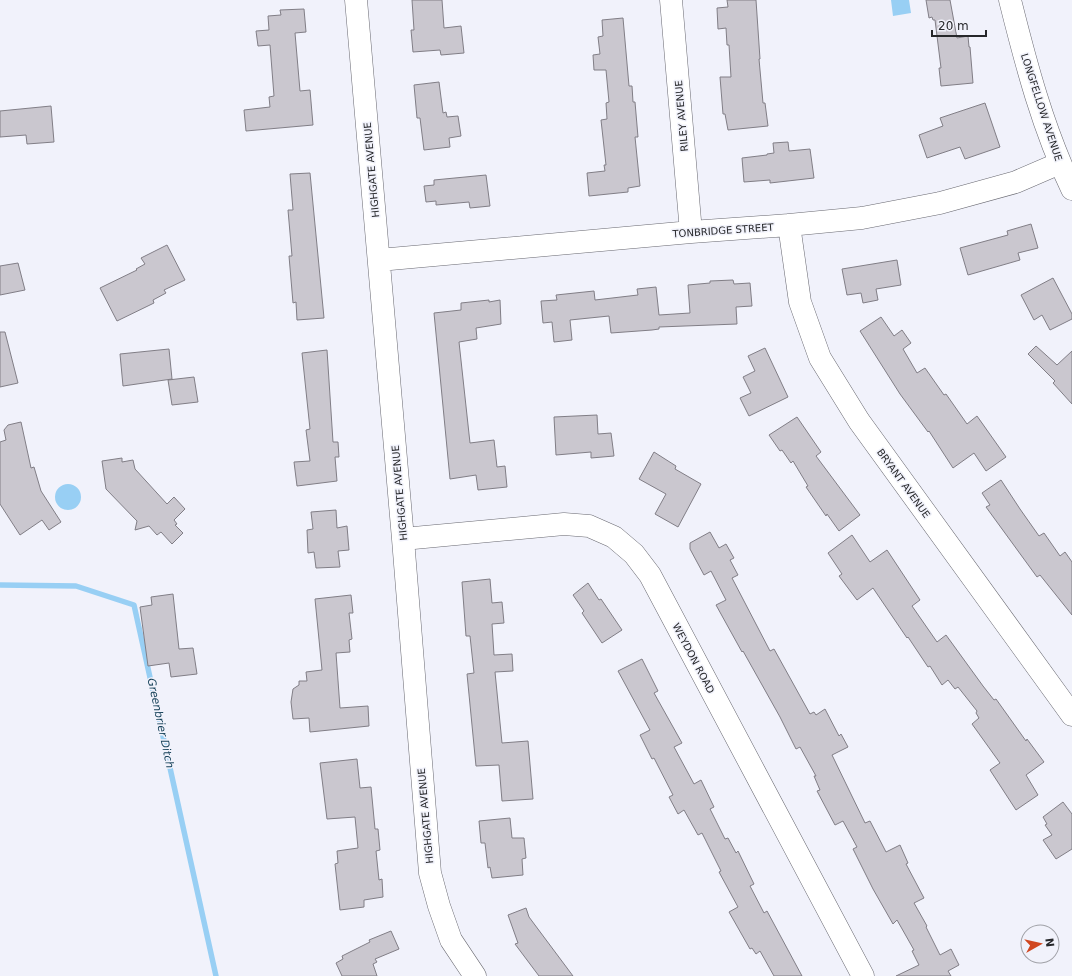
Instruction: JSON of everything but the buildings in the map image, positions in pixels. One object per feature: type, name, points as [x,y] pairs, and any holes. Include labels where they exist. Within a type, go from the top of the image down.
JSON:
[{"type":"street","name":"HIGHGATE AVENUE","points":[[356,0],[403,539],[430,873],[439,906],[451,940],[475,976]]},
{"type":"street","name":"RILEY AVENUE","points":[[671,0],[691,232]]},
{"type":"street","name":"LONGFELLOW AVENUE","points":[[1010,0],[1030,79],[1060,163],[1072,189]]},
{"type":"street","name":"TONBRIDGE STREET","points":[[379,260],[862,218],[940,203],[1016,182],[1060,163]]},
{"type":"street","name":"BRYANT AVENUE","points":[[789,225],[800,302],[820,358],[859,421],[1072,715]]},
{"type":"street","name":"WEYDON ROAD","points":[[403,539],[564,524],[589,526],[614,537],[634,554],[650,575],[863,976]]},
{"type":"water","points":[[891,0],[909,0],[911,13],[893,16]]},
{"type":"water","points":[[68,484],[77,488],[81,497],[77,506],[68,510],[59,506],[55,497],[59,488]]},
{"type":"waterway","name":"Greenbrier Ditch","points":[[0,585],[76,586],[134,605],[216,976]]}]
